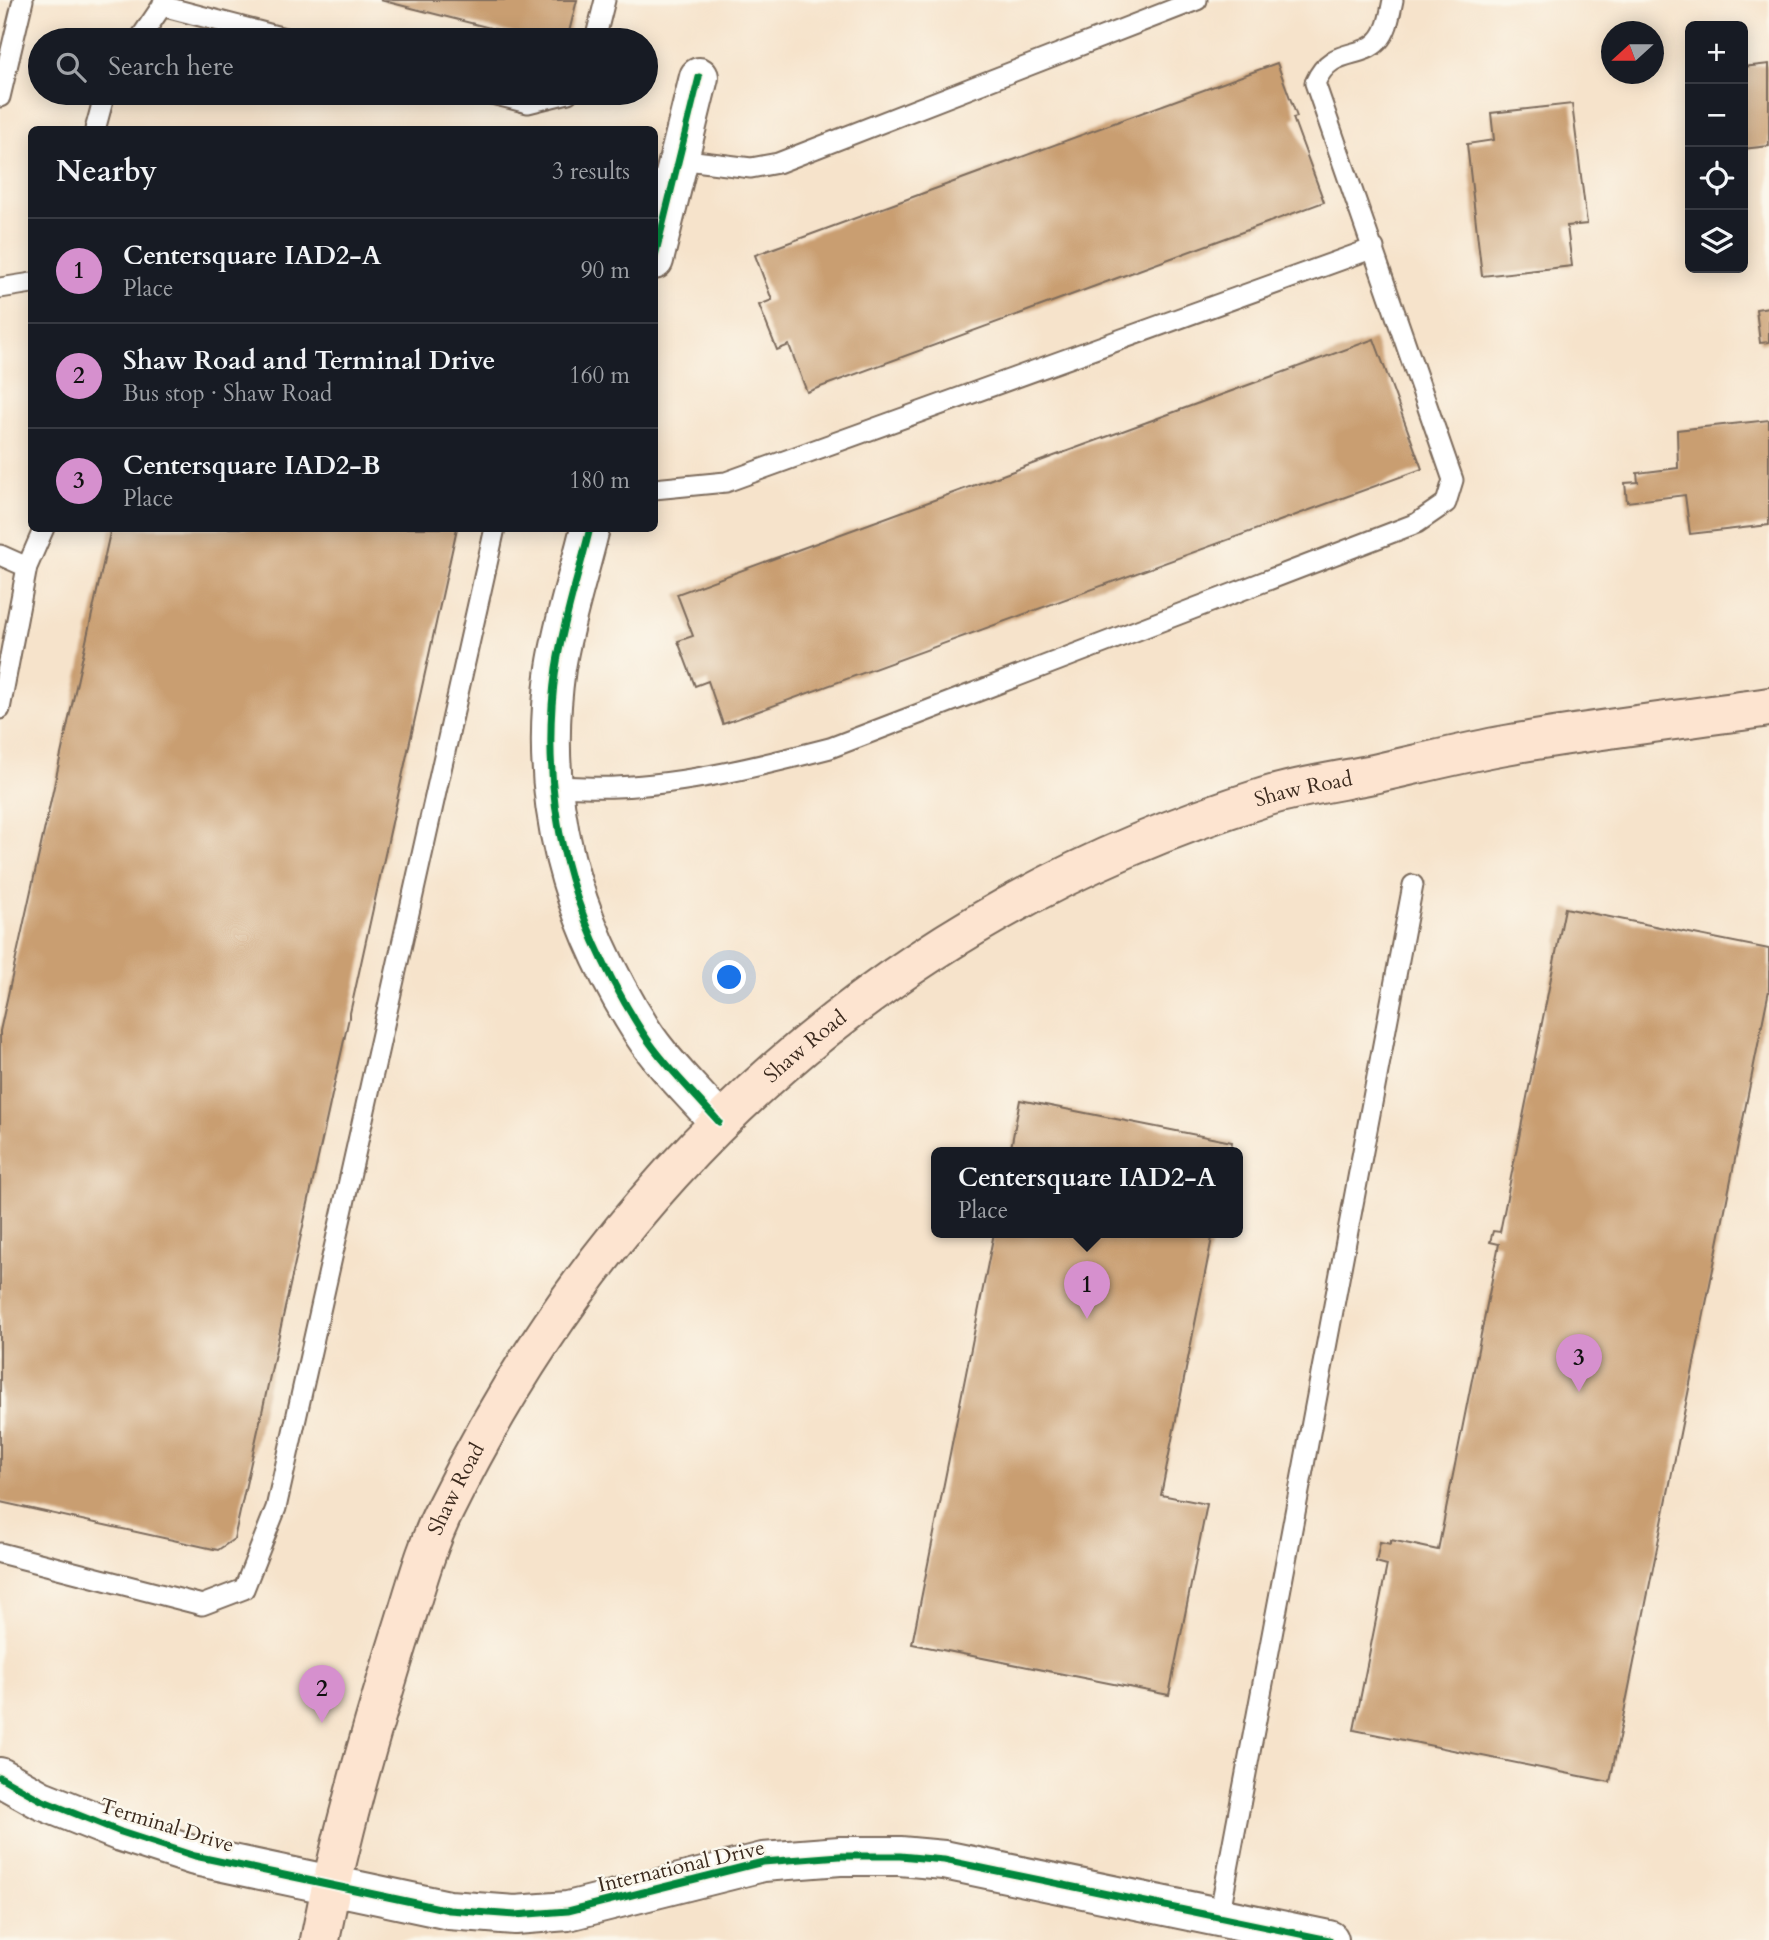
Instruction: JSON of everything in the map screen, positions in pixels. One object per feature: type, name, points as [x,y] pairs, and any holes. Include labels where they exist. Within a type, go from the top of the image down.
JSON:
[{"type":"main road","name":"Shaw Road","points":[[320,1940],[361,1762],[429,1548],[444,1511],[503,1404],[562,1308],[630,1218],[719,1122],[788,1057],[877,988],[953,938],[1051,883],[1154,838],[1268,796],[1501,746],[1769,707]]},
{"type":"street","points":[[658,244],[699,77]]},
{"type":"street","points":[[589,532],[556,668],[550,786],[572,891],[602,961],[644,1035],[719,1122]]},
{"type":"street","name":"Terminal Drive","points":[[0,1777],[64,1809],[195,1856],[331,1884]]},
{"type":"street","name":"International Drive","points":[[331,1884],[449,1910],[515,1915],[569,1911],[763,1862],[900,1856],[944,1860],[1329,1940]]},
{"type":"lane","points":[[0,97],[23,0]]},
{"type":"lane","points":[[598,28],[605,0]]},
{"type":"lane","points":[[679,159],[751,168],[778,163],[1197,0]]},
{"type":"lane","points":[[550,786],[616,787],[683,779],[753,767],[830,748],[1417,523],[1446,503],[1453,480],[1315,83],[1330,62],[1377,43],[1388,23],[1393,0]]},
{"type":"lane","points":[[147,28],[163,3],[250,28]]},
{"type":"lane","points":[[96,126],[102,105]]},
{"type":"lane","points":[[658,489],[726,482],[1374,248]]},
{"type":"lane","points":[[0,288],[28,284]]},
{"type":"lane","points":[[0,709],[27,567],[42,532]]},
{"type":"lane","points":[[0,1553],[202,1605],[244,1589],[276,1508],[494,532]]},
{"type":"lane","points":[[0,555],[27,567]]},
{"type":"lane","points":[[1219,1917],[1413,885]]},
{"type":"building","points":[[380,0],[577,0],[570,28],[491,28]]},
{"type":"building","points":[[1277,63],[1297,117],[1293,118],[1324,202],[807,392],[789,345],[777,350],[759,305],[772,300],[755,255]]},
{"type":"building","points":[[1769,64],[1769,146],[1748,148],[1748,66]]},
{"type":"building","points":[[1572,104],[1587,224],[1567,226],[1572,266],[1482,276],[1467,144],[1494,140],[1491,113]]},
{"type":"building","points":[[1769,307],[1769,342],[1760,343],[1756,309]]},
{"type":"building","points":[[1374,339],[1422,469],[723,724],[708,681],[695,686],[678,641],[693,636],[677,594]]},
{"type":"building","points":[[1769,420],[1769,525],[1690,534],[1685,495],[1627,502],[1625,483],[1638,482],[1637,473],[1678,468],[1677,430]]},
{"type":"building","points":[[110,532],[456,532],[234,1539],[218,1550],[0,1502],[0,1031]]},
{"type":"building","points":[[1565,908],[1769,949],[1769,990],[1610,1782],[1354,1730],[1387,1565],[1376,1562],[1380,1542],[1391,1544],[1391,1540],[1438,1550],[1499,1244],[1490,1242],[1493,1231],[1500,1232]]},
{"type":"building","points":[[1020,1100],[1232,1142],[1231,1147],[1011,1147]]},
{"type":"building","points":[[993,1238],[1212,1238],[1161,1495],[1207,1504],[1169,1695],[912,1644]]},
{"type":"cycle path","points":[[658,244],[699,77]]},
{"type":"cycle path","points":[[589,532],[559,651],[551,718],[551,766],[556,813],[565,858],[596,947],[643,1033],[669,1067],[719,1122]]},
{"type":"cycle path","points":[[0,1777],[41,1800],[121,1832],[195,1856],[449,1910],[515,1915],[568,1911],[763,1862],[840,1856],[900,1856],[944,1860],[1329,1940]]},
{"type":"place","name":"Centersquare IAD2-A","points":[[1087,1319]]},
{"type":"place","name":"Centersquare IAD2-B","points":[[1579,1392]]},
{"type":"place","name":"Shaw Road and Terminal Drive","points":[[322,1723]]}]
